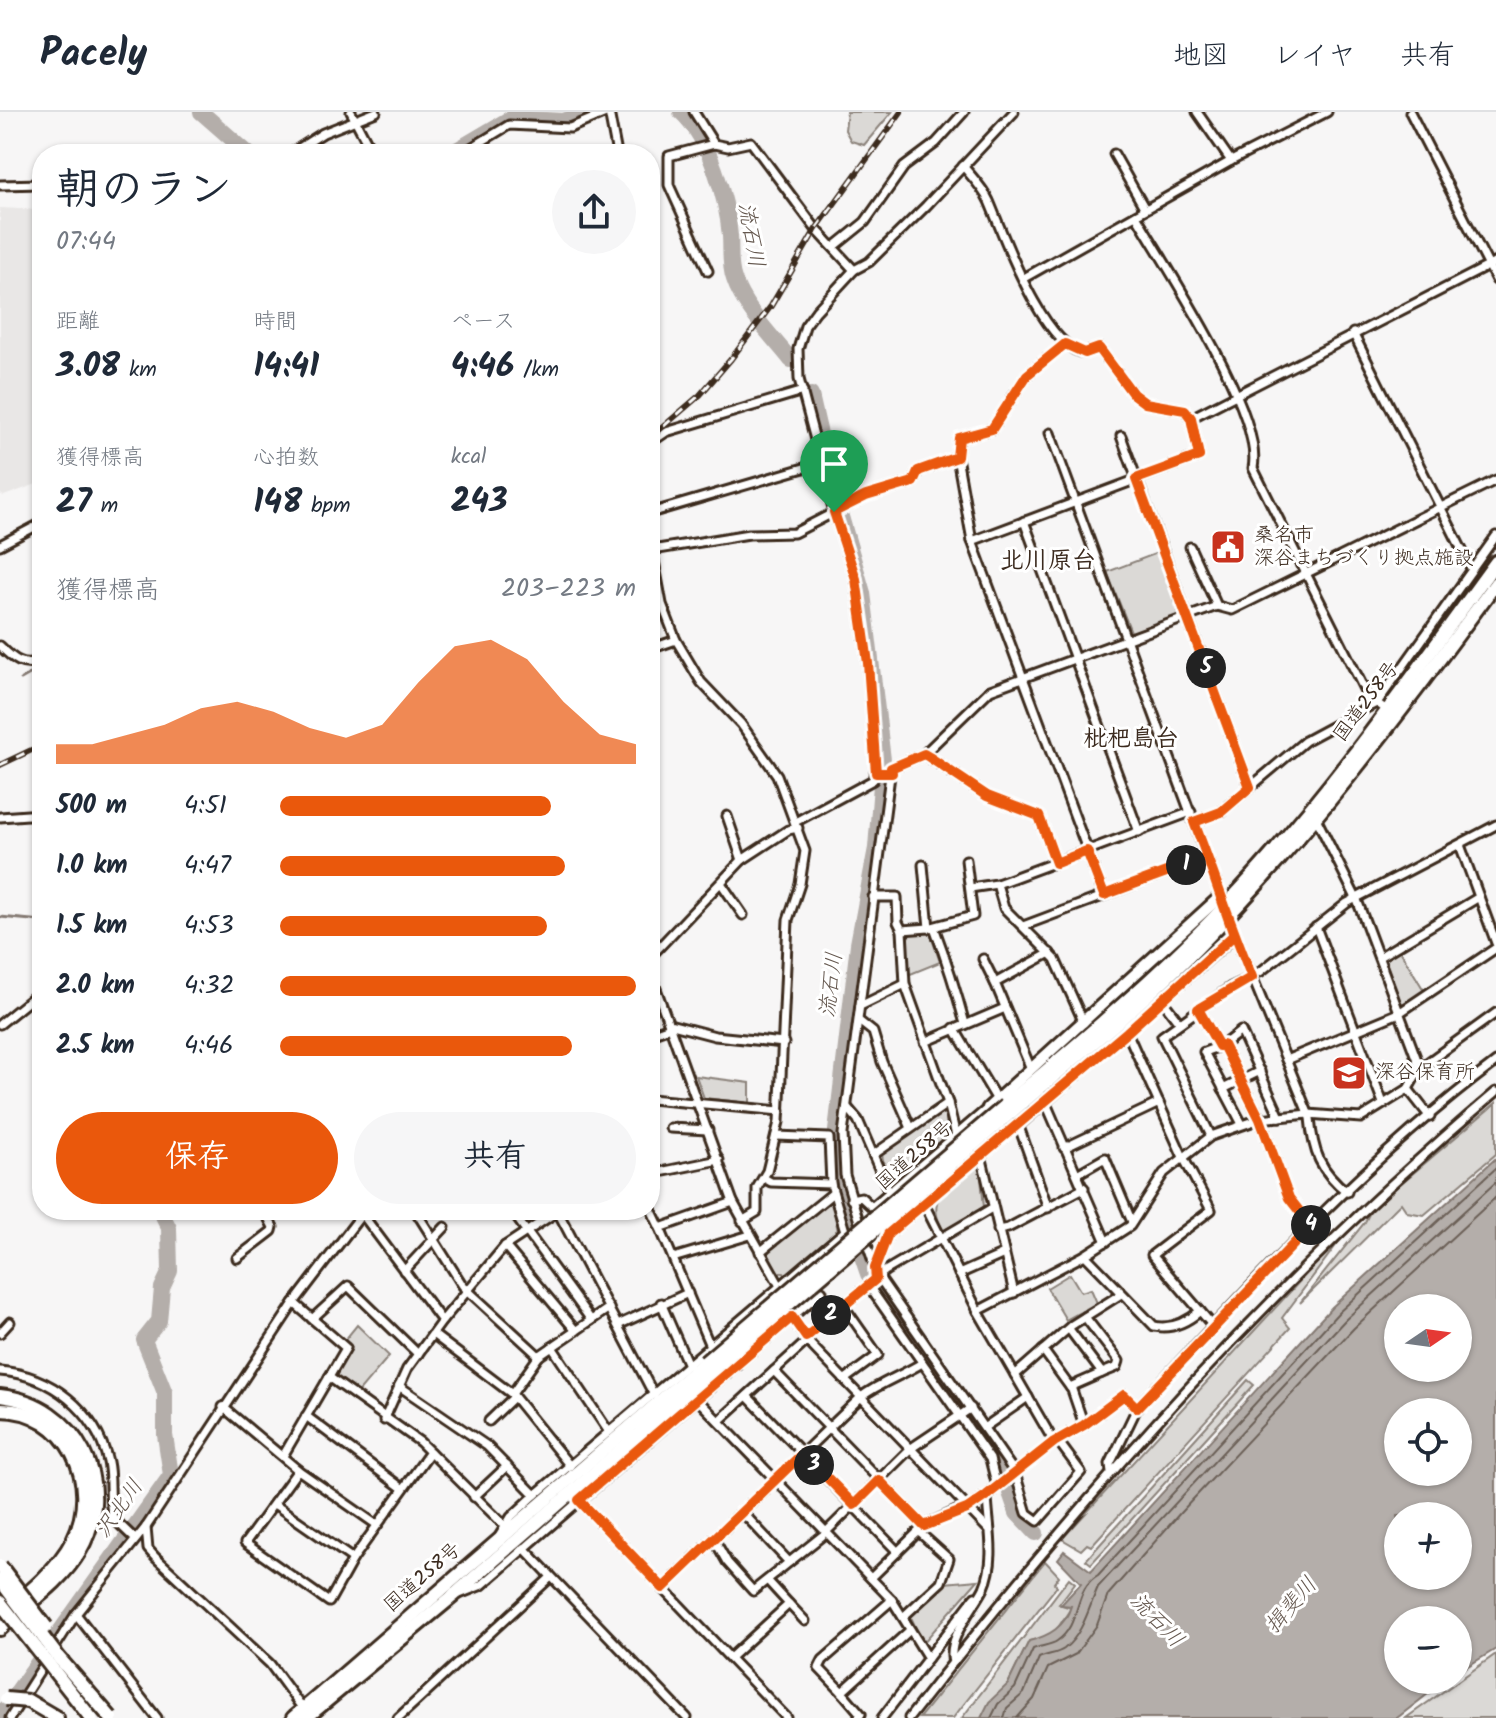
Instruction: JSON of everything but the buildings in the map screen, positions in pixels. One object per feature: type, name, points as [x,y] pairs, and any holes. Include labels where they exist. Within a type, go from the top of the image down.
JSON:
[{"type":"highway","name":"国道258号","points":[[304,1716],[453,1596],[708,1367],[1004,1110],[1154,991],[1224,906],[1311,809],[1378,706],[1496,562]]},
{"type":"highway","name":"国道258号","points":[[1224,906],[1316,818],[1496,583]]},
{"type":"highway","name":"国道258号","points":[[304,1716],[499,1538],[708,1367]]},
{"type":"highway","points":[[0,1396],[30,1402],[55,1416],[72,1431],[90,1464],[95,1502],[86,1537],[71,1564],[0,1629]]},
{"type":"highway","points":[[0,1410],[20,1411],[58,1433],[78,1464],[84,1498],[78,1528],[61,1559],[0,1616]]},
{"type":"highway","points":[[0,1566],[80,1673],[88,1692]]},
{"type":"highway","points":[[0,1580],[111,1718]]},
{"type":"highway","points":[[0,1602],[91,1718]]},
{"type":"highway","points":[[3,1699],[28,1701],[57,1718]]},
{"type":"street","points":[[351,112],[368,144]]},
{"type":"street","points":[[306,144],[323,133],[376,112]]},
{"type":"street","points":[[478,144],[509,125],[570,128],[609,112],[615,144]]},
{"type":"street","points":[[694,112],[714,144]]},
{"type":"street","points":[[834,247],[865,222],[904,167],[936,143],[964,112]]},
{"type":"street","points":[[860,1225],[843,1161],[873,897],[883,773],[856,579],[821,463],[796,364],[805,326],[854,270],[869,262],[1014,112]]},
{"type":"street","points":[[1197,112],[1231,161]]},
{"type":"street","points":[[1024,278],[1231,161],[1327,112]]},
{"type":"street","points":[[1410,112],[1492,264],[1496,280]]},
{"type":"street","points":[[708,271],[669,185],[669,156],[714,144],[728,147],[751,142],[854,270]]},
{"type":"street","points":[[1114,154],[1145,209]]},
{"type":"street","points":[[963,166],[988,198],[1002,238],[1050,325],[1065,344],[1085,353],[1099,348],[1133,394],[1145,403],[1185,410],[1191,418],[1199,456],[972,541]]},
{"type":"street","points":[[0,185],[32,184]]},
{"type":"street","points":[[1136,215],[1236,393],[1254,443],[1253,468],[1378,706]]},
{"type":"street","points":[[1191,418],[1492,264]]},
{"type":"street","points":[[1353,333],[1471,568]]},
{"type":"street","points":[[1065,344],[1027,375],[992,429],[959,438],[957,457],[972,541],[1104,895]]},
{"type":"street","points":[[660,436],[803,391]]},
{"type":"street","points":[[1050,433],[1234,935],[1308,1114],[1312,1140],[1326,1175],[1347,1192]]},
{"type":"street","points":[[1121,436],[1250,787]]},
{"type":"street","points":[[660,549],[749,534],[794,533],[866,496],[913,482],[918,471],[957,457]]},
{"type":"street","points":[[660,510],[821,463]]},
{"type":"street","points":[[660,947],[742,860],[891,768],[924,754],[990,690],[1217,606],[1232,610],[1496,480]]},
{"type":"street","points":[[1024,521],[1139,832]]},
{"type":"street","points":[[0,545],[32,528]]},
{"type":"street","points":[[1194,822],[1221,812],[1305,741],[1378,706],[1496,536]]},
{"type":"street","points":[[1190,547],[1217,606]]},
{"type":"street","points":[[660,596],[676,640],[701,682],[729,710],[773,768],[798,824],[805,851],[800,884],[788,920],[784,1043],[776,1136],[764,1178],[757,1188],[757,1212],[742,1221]]},
{"type":"street","points":[[660,646],[676,640]]},
{"type":"street","points":[[0,646],[13,659],[32,664]]},
{"type":"street","points":[[924,754],[987,796],[1039,816],[1056,863]]},
{"type":"street","points":[[970,888],[997,884],[1191,812]]},
{"type":"street","points":[[0,817],[32,815]]},
{"type":"street","points":[[727,816],[742,860]]},
{"type":"street","points":[[1316,818],[1357,900],[1420,1068]]},
{"type":"street","points":[[1211,1136],[1162,1036],[1198,1009],[1260,972],[1316,927],[1357,900],[1496,825]]},
{"type":"street","points":[[1286,1060],[1399,1013],[1496,946],[1460,845]]},
{"type":"street","points":[[1023,926],[1207,857]]},
{"type":"street","points":[[902,930],[931,928],[973,916],[966,860]]},
{"type":"street","points":[[923,865],[931,928],[954,980],[965,1024]]},
{"type":"street","points":[[721,883],[743,915]]},
{"type":"street","points":[[997,884],[1004,908],[1050,953],[1084,1023]]},
{"type":"street","points":[[873,897],[897,897],[905,984],[948,1103],[956,1136]]},
{"type":"street","points":[[1379,957],[1479,897]]},
{"type":"street","points":[[873,1278],[888,1234],[981,1155],[1004,1110],[1031,1069],[1224,906]]},
{"type":"street","points":[[1316,927],[1383,1103]]},
{"type":"street","points":[[851,1199],[861,1197],[872,1207],[956,1136],[1004,1110],[1045,1101],[1234,935]]},
{"type":"street","points":[[995,983],[1050,953]]},
{"type":"street","points":[[983,959],[1031,1069]]},
{"type":"street","points":[[860,1006],[905,984]]},
{"type":"street","points":[[0,1024],[32,998]]},
{"type":"street","points":[[660,1000],[733,1202],[780,1286]]},
{"type":"street","points":[[1162,1000],[1179,1022]]},
{"type":"street","points":[[925,1042],[1005,1008]]},
{"type":"street","points":[[1198,1009],[1260,1119],[1289,1198],[1311,1226]]},
{"type":"street","points":[[978,1311],[1085,1255],[1133,1222],[1164,1173],[1211,1136],[1260,1119],[1308,1114],[1361,1118],[1408,1089],[1420,1068],[1496,1013]]},
{"type":"street","points":[[859,1021],[873,1032],[882,1062],[911,1128]]},
{"type":"street","points":[[660,1030],[669,1026],[715,1036],[784,1043]]},
{"type":"street","points":[[954,1028],[1004,1110],[1048,1208]]},
{"type":"street","points":[[1242,1124],[1204,1052],[1221,1046],[1241,1031],[1280,1117]]},
{"type":"street","points":[[1127,1032],[1183,1157],[1211,1210],[1152,1255],[1213,1326]]},
{"type":"street","points":[[1111,1472],[1110,1464],[1137,1408],[1213,1326],[1347,1192],[1496,1062]]},
{"type":"street","points":[[1223,1089],[1260,1071]]},
{"type":"street","points":[[1408,1089],[1430,1117]]},
{"type":"street","points":[[909,1718],[1111,1472],[1259,1311],[1345,1225],[1496,1092]]},
{"type":"street","points":[[660,1099],[780,1111]]},
{"type":"street","points":[[1045,1101],[1106,1242]]},
{"type":"street","points":[[873,1155],[948,1103]]},
{"type":"street","points":[[1064,1148],[1159,1103]]},
{"type":"street","points":[[847,1107],[858,1120],[889,1192]]},
{"type":"street","points":[[670,1128],[708,1130]]},
{"type":"street","points":[[499,1538],[505,1526],[535,1495],[845,1231],[831,1184],[829,1138],[776,1136]]},
{"type":"street","points":[[981,1155],[1014,1293]]},
{"type":"street","points":[[1077,1174],[1105,1158],[1133,1222]]},
{"type":"street","points":[[660,1172],[719,1160]]},
{"type":"street","points":[[764,1178],[771,1182],[831,1184]]},
{"type":"street","points":[[998,1230],[1084,1188]]},
{"type":"street","points":[[760,1252],[833,1193]]},
{"type":"street","points":[[660,1228],[733,1202]]},
{"type":"street","points":[[868,1247],[873,1278],[922,1363],[965,1412],[985,1427],[1014,1474],[1027,1513],[1038,1521],[1081,1472],[1056,1442],[1015,1375],[978,1311],[924,1204]]},
{"type":"street","points":[[719,1421],[873,1278],[992,1208]]},
{"type":"street","points":[[237,1258],[272,1231],[268,1220]]},
{"type":"street","points":[[10,1718],[76,1614],[134,1538],[146,1527],[294,1303],[357,1220]]},
{"type":"street","points":[[369,1220],[442,1321]]},
{"type":"street","points":[[420,1220],[431,1241],[467,1291],[539,1356]]},
{"type":"street","points":[[518,1220],[591,1320]]},
{"type":"street","points":[[384,1420],[399,1386],[442,1321],[505,1246],[544,1220]]},
{"type":"street","points":[[563,1220],[654,1395]]},
{"type":"street","points":[[656,1220],[710,1346]]},
{"type":"street","points":[[404,1271],[445,1227]]},
{"type":"street","points":[[673,1258],[750,1235]]},
{"type":"street","points":[[505,1246],[576,1331]]},
{"type":"street","points":[[959,1274],[1004,1254]]},
{"type":"street","points":[[1085,1255],[1149,1323],[1159,1328],[1189,1321],[1200,1311]]},
{"type":"street","points":[[873,1278],[965,1412],[1000,1485]]},
{"type":"street","points":[[312,1319],[348,1286],[418,1354]]},
{"type":"street","points":[[453,1596],[482,1585],[822,1291]]},
{"type":"street","points":[[618,1325],[688,1293]]},
{"type":"street","points":[[1015,1375],[1069,1329],[1121,1294]]},
{"type":"street","points":[[283,1456],[346,1348],[294,1303]]},
{"type":"street","points":[[661,1303],[688,1365]]},
{"type":"street","points":[[843,1305],[878,1355],[844,1380]]},
{"type":"street","points":[[489,1421],[513,1396],[539,1356],[609,1308]]},
{"type":"street","points":[[792,1317],[807,1339],[844,1380],[988,1529]]},
{"type":"street","points":[[1070,1387],[1117,1367],[1119,1361],[1085,1317]]},
{"type":"street","points":[[0,1333],[10,1322]]},
{"type":"street","points":[[1069,1329],[1102,1373]]},
{"type":"street","points":[[434,1335],[513,1396],[570,1466]]},
{"type":"street","points":[[552,1347],[609,1432]]},
{"type":"street","points":[[1043,1350],[1070,1387],[1084,1425]]},
{"type":"street","points":[[663,1588],[861,1397],[884,1380],[899,1377],[922,1363]]},
{"type":"street","points":[[0,1371],[38,1378],[85,1415],[107,1459],[113,1518],[134,1538]]},
{"type":"street","points":[[774,1371],[879,1480],[949,1559],[941,1582],[903,1617]]},
{"type":"street","points":[[329,1377],[430,1452],[505,1526]]},
{"type":"street","points":[[399,1386],[487,1446],[535,1495]]},
{"type":"street","points":[[871,1578],[921,1529],[987,1495],[1124,1395],[1137,1408]]},
{"type":"street","points":[[747,1396],[898,1552]]},
{"type":"street","points":[[985,1427],[1028,1397]]},
{"type":"street","points":[[697,1399],[824,1534],[892,1600],[928,1658]]},
{"type":"street","points":[[223,1407],[298,1470],[377,1525]]},
{"type":"street","points":[[714,1539],[727,1562],[753,1591],[824,1534],[910,1449],[965,1412]]},
{"type":"street","points":[[306,1416],[402,1488]]},
{"type":"street","points":[[298,1470],[245,1543],[329,1602],[353,1559],[430,1452]]},
{"type":"street","points":[[474,1497],[507,1466]]},
{"type":"street","points":[[953,1662],[951,1657],[959,1632],[986,1583],[991,1566],[987,1495]]},
{"type":"street","points":[[579,1500],[787,1718]]},
{"type":"street","points":[[274,1504],[353,1559]]},
{"type":"street","points":[[742,1512],[789,1562]]},
{"type":"street","points":[[146,1527],[148,1549],[260,1653],[304,1716]]},
{"type":"street","points":[[524,1548],[687,1718]]},
{"type":"street","points":[[398,1718],[551,1577]]},
{"type":"street","points":[[768,1581],[805,1621]]},
{"type":"street","points":[[882,1718],[986,1583]]},
{"type":"street","points":[[858,1718],[861,1714],[819,1668],[823,1660],[892,1600]]},
{"type":"street","points":[[731,1657],[789,1604]]},
{"type":"street","points":[[76,1614],[157,1718]]},
{"type":"street","points":[[842,1692],[910,1630]]},
{"type":"shaded area","points":[[847,112],[892,112],[864,145],[851,141],[845,130]]},
{"type":"shaded area","points":[[0,208],[32,210],[32,486],[4,496],[0,494]]},
{"type":"shaded area","points":[[1160,552],[1180,617],[1132,634],[1107,572]]},
{"type":"shaded area","points":[[930,933],[940,962],[908,975],[906,939],[911,934]]},
{"type":"shaded area","points":[[1399,949],[1425,992],[1407,1005],[1400,1002],[1386,962],[1387,956]]},
{"type":"shaded area","points":[[696,1076],[750,1083],[750,1103],[704,1098]]},
{"type":"shaded area","points":[[1496,1103],[1496,1154],[1424,1215],[1407,1212],[1401,1203],[1300,1303],[1365,1222],[1372,1208]]},
{"type":"shaded area","points":[[941,1113],[946,1115],[947,1137],[898,1180],[887,1179],[882,1155]]},
{"type":"shaded area","points":[[974,1167],[980,1169],[984,1207],[943,1231],[936,1209],[938,1201],[948,1187]]},
{"type":"shaded area","points":[[827,1200],[832,1202],[838,1231],[790,1274],[776,1272],[768,1257],[769,1249]]},
{"type":"shaded area","points":[[1349,1228],[1282,1318],[1290,1328],[1091,1546],[1087,1544],[1081,1550],[1062,1539]]},
{"type":"shaded area","points":[[1070,1274],[1081,1292],[1091,1289],[1097,1303],[1066,1320],[1047,1288]]},
{"type":"shaded area","points":[[357,1325],[389,1356],[357,1394],[338,1380],[336,1373],[351,1347],[344,1341]]},
{"type":"shaded area","points":[[1248,1380],[1254,1385],[1091,1564],[1086,1560]]},
{"type":"shaded area","points":[[1045,1561],[1059,1576],[1054,1583],[1057,1586],[953,1718],[919,1718]]},
{"type":"shaded area","points":[[1069,1578],[1075,1583],[1059,1604],[1071,1608],[1053,1635],[1029,1641],[1008,1684],[981,1718],[962,1718]]},
{"type":"shaded area","points":[[978,1580],[923,1643],[910,1615],[944,1583]]},
{"type":"shaded area","points":[[1496,1654],[1496,1718],[1406,1718],[1440,1694],[1472,1694],[1472,1671]]},
{"type":"water","name":"揖斐川","points":[[1496,1158],[1496,1649],[1472,1664],[1472,1606],[1384,1606],[1384,1694],[1428,1694],[1397,1718],[981,1718],[989,1702],[1008,1684],[1029,1641],[1055,1630],[1065,1620],[1071,1606],[1061,1605],[1081,1583],[1058,1559],[1064,1551],[1091,1571],[1332,1307]]},
{"type":"waterway","name":"流石川","points":[[201,112],[238,144]]},
{"type":"waterway","name":"流石川","points":[[467,144],[511,118],[564,121],[586,112]]},
{"type":"waterway","name":"流石川","points":[[681,112],[700,137],[721,187],[734,279],[744,301],[791,360]]},
{"type":"waterway","name":"流石川","points":[[811,395],[831,482],[863,593],[883,760],[876,848],[858,944],[836,1131],[837,1168],[848,1216],[868,1274],[1000,1464],[1017,1513],[1036,1533]]},
{"type":"waterway","points":[[21,679],[32,673]]},
{"type":"waterway","points":[[0,917],[32,920]]},
{"type":"waterway","name":"沢北川","points":[[0,1716],[171,1475],[165,1435],[165,1393],[144,1340],[159,1321],[162,1288],[170,1271],[169,1228],[165,1220]]},
{"type":"railway","points":[[660,429],[700,395],[731,359],[771,306],[816,229],[901,112]]},
{"type":"railway","points":[[0,765],[32,750]]},
{"type":"place","name":"桑名市 深谷まちづくり拠点施設","points":[[1228,547]]},
{"type":"place","name":"深谷保育所","points":[[1349,1073]]},
{"type":"district","name":"北川原台","points":[[1048,561]]},
{"type":"district","name":"枇杷島台","points":[[1131,739]]},
{"type":"route","points":[[1065,344],[1076,352],[1085,353],[1099,348],[1133,394],[1145,403],[1185,410],[1191,418],[1199,456],[1136,479],[1250,787],[1221,812],[1194,822],[1252,977],[1198,1009],[1219,1046],[1223,1045],[1260,1119],[1289,1198],[1311,1226],[1137,1408],[1124,1395],[1084,1425],[1054,1442],[967,1509],[951,1512],[924,1526],[879,1480],[854,1505],[803,1453],[663,1588],[579,1500],[792,1317],[806,1337],[876,1279],[875,1268],[888,1234],[1127,1032],[1234,935],[1227,917],[1225,906],[1207,857],[1104,895],[1087,851],[1056,863],[1039,816],[1019,812],[987,796],[924,754],[891,768],[892,773],[876,773],[868,663],[856,579],[834,512],[866,496],[913,482],[918,471],[957,457],[959,438],[992,429],[1027,375],[1065,344]]}]
